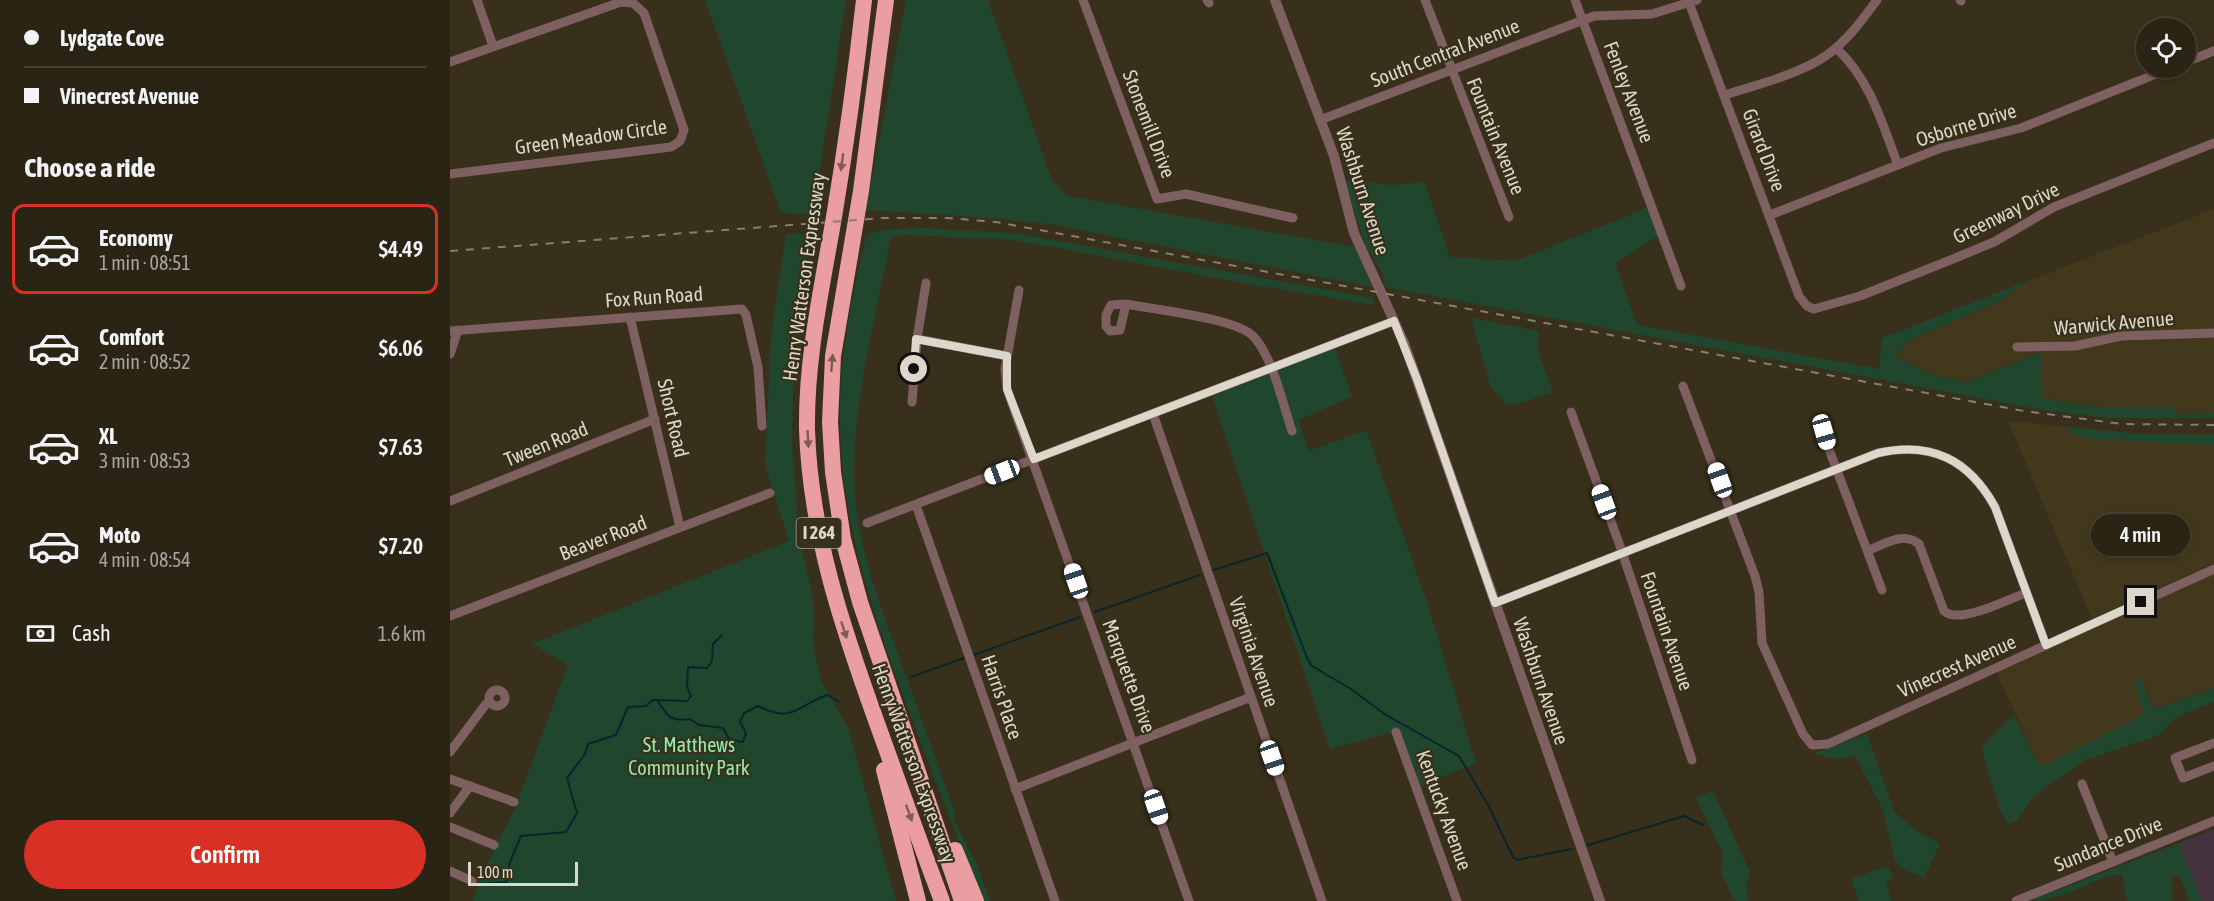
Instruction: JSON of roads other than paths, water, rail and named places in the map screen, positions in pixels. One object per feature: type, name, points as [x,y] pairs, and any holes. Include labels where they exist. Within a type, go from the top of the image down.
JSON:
[{"type":"highway","points":[[846,133],[854,0]]},
{"type":"highway","name":"Henry Watterson Expressway","points":[[864,0],[839,187],[810,373],[807,428],[809,462],[815,515],[828,575],[861,679],[942,901]]},
{"type":"highway","name":"Henry Watterson Expressway","points":[[886,0],[861,191],[831,373],[833,472],[848,560],[962,901]]},
{"type":"highway","points":[[868,135],[897,0]]},
{"type":"highway","points":[[861,679],[918,901]]},
{"type":"highway","points":[[889,684],[976,901]]},
{"type":"street","points":[[477,0],[493,46]]},
{"type":"street","name":"Stonemill Drive","points":[[1083,0],[1157,199],[1186,194],[1293,218]]},
{"type":"street","name":"Washburn Avenue","points":[[1275,0],[1334,156],[1354,233],[1408,353],[1600,901]]},
{"type":"street","name":"Fountain Avenue","points":[[1425,0],[1450,70],[1509,217]]},
{"type":"street","name":"Fenley Avenue","points":[[1575,0],[1681,286]]},
{"type":"street","points":[[1724,95],[1807,65],[1836,48],[1877,0]]},
{"type":"street","name":"South Central Avenue","points":[[1320,120],[1583,21],[1607,14],[1664,12],[1691,1]]},
{"type":"street","name":"Girard Drive","points":[[1691,1],[1799,296],[1812,309]]},
{"type":"street","name":"Green Meadow Circle","points":[[450,62],[621,2],[633,3],[644,13],[684,124],[684,133],[675,145],[664,148],[450,174]]},
{"type":"street","points":[[1836,48],[1856,68],[1867,86],[1898,165]]},
{"type":"street","points":[[2196,58],[2214,51]]},
{"type":"street","name":"Osborne Drive","points":[[1770,214],[1967,140],[2021,128],[2145,78]]},
{"type":"street","name":"Greenway Drive","points":[[1812,309],[1821,310],[1953,259],[1994,242],[2054,207],[2214,143]]},
{"type":"street","points":[[912,402],[916,339],[926,283]]},
{"type":"street","name":"Marquette Drive","points":[[1019,290],[1007,356],[1007,389],[1034,459],[1189,901]]},
{"type":"street","points":[[1126,304],[1245,329],[1258,342],[1271,369],[1292,431]]},
{"type":"street","name":"Fox Run Road","points":[[454,330],[744,310],[758,367],[762,426]]},
{"type":"street","name":"Short Road","points":[[630,317],[680,527]]},
{"type":"street","points":[[867,523],[1394,321]]},
{"type":"street","points":[[450,354],[454,330]]},
{"type":"street","name":"Warwick Avenue","points":[[2017,347],[2075,346],[2121,336],[2214,333]]},
{"type":"street","points":[[916,339],[1007,356]]},
{"type":"street","points":[[1683,386],[1731,512]]},
{"type":"street","name":"Fountain Avenue","points":[[1571,412],[1692,760]]},
{"type":"street","name":"Virginia Avenue","points":[[1153,414],[1322,901]]},
{"type":"street","name":"Tween Road","points":[[450,501],[655,419]]},
{"type":"street","points":[[1818,420],[1869,550],[1882,590]]},
{"type":"street","points":[[1495,603],[1836,470],[1895,450],[1923,450],[1956,462],[1976,478],[1991,499],[2046,645]]},
{"type":"street","name":"Beaver Road","points":[[450,616],[770,493]]},
{"type":"street","name":"Harris Place","points":[[916,505],[1055,901]]},
{"type":"street","name":"Vinecrest Avenue","points":[[1731,512],[1757,584],[1762,643],[1803,734],[1812,744],[1828,744],[2214,569]]},
{"type":"street","points":[[1869,550],[1899,538],[1919,544],[1944,611],[1951,616],[1963,616],[2026,593]]},
{"type":"street","points":[[1015,789],[1251,697]]},
{"type":"street","points":[[450,752],[486,704],[490,702]]},
{"type":"street","name":"Kentucky Avenue","points":[[1396,732],[1457,901]]},
{"type":"street","points":[[2214,743],[2175,758],[2183,778],[2214,766]]},
{"type":"street","points":[[450,779],[514,802]]},
{"type":"street","points":[[2082,784],[2113,862]]},
{"type":"street","points":[[450,813],[470,786]]},
{"type":"street","name":"Sundance Drive","points":[[2016,901],[2214,821]]},
{"type":"street","points":[[450,827],[494,845]]},
{"type":"street","points":[[450,871],[472,881]]},
{"type":"waterway","points":[[1211,571],[1267,553],[1312,666],[1351,689],[1386,715],[1459,756],[1488,805],[1513,857],[1517,860],[1572,849]]},
{"type":"waterway","points":[[1095,612],[1200,575]]},
{"type":"waterway","points":[[973,655],[1080,617]]},
{"type":"waterway","points":[[476,884],[506,882],[510,862],[521,836],[566,832],[577,813],[567,778],[585,754],[588,744],[616,735],[628,707],[646,706],[653,700],[687,701],[691,696],[687,687],[688,667],[707,668],[712,661],[713,644],[722,635]]},
{"type":"waterway","points":[[911,677],[964,658]]},
{"type":"waterway","points":[[657,700],[667,714],[674,719],[690,719],[699,725],[723,728],[729,739],[743,742],[746,733],[740,722],[744,713],[758,706],[770,711],[787,713],[827,695],[839,702]]},
{"type":"waterway","points":[[1585,846],[1684,816],[1703,825]]},
{"type":"railway","points":[[450,251],[883,218],[947,218],[996,222],[2024,411],[2122,424],[2214,425]]},
{"type":"park label","name":"St. Matthews Community Park","points":[[689,756]]}]
